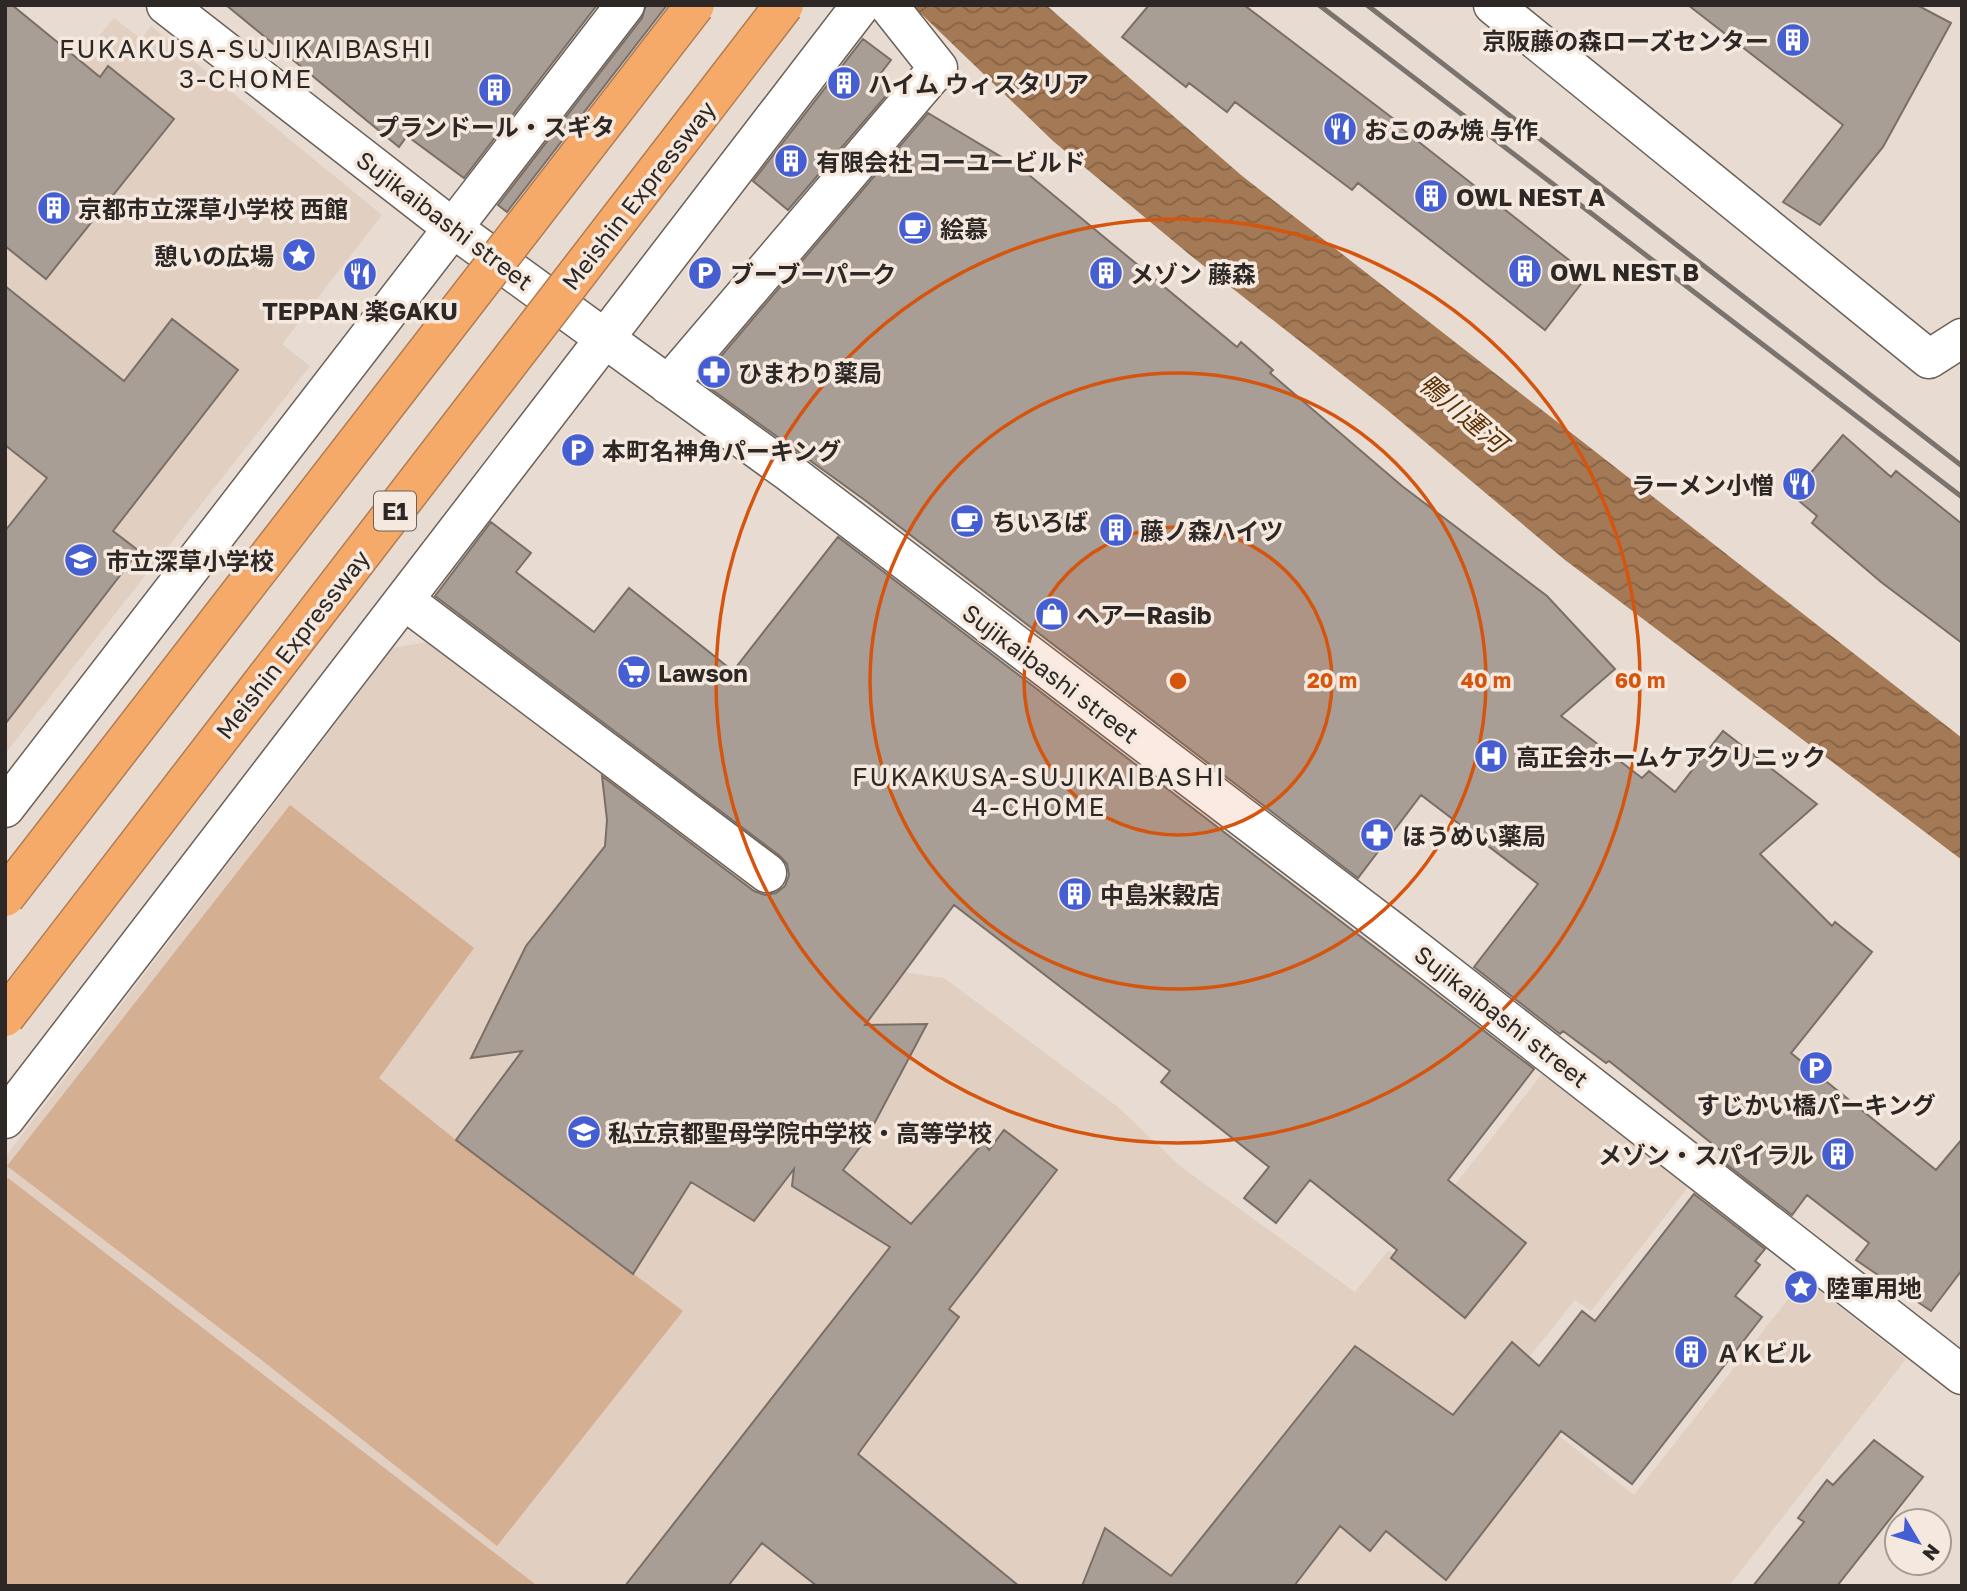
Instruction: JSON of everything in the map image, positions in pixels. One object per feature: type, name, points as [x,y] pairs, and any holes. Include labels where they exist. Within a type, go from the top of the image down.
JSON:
[{"type":"highway","points":[[5,897],[695,5]]},
{"type":"highway","name":"Meishin Expressway","points":[[5,1017],[784,5]]},
{"type":"street","name":"Sujikaibashi street","points":[[166,5],[454,229],[790,473],[1392,931],[1962,1375]]},
{"type":"street","points":[[5,808],[625,5]]},
{"type":"street","points":[[5,1119],[861,5]]},
{"type":"street","points":[[668,384],[938,68],[888,5]]},
{"type":"street","points":[[1493,5],[1929,359],[1962,338]]},
{"type":"street","points":[[404,600],[767,873]]},
{"type":"shaded area","name":"市立深草小学校","points":[[114,18],[141,39],[151,26],[382,215],[282,344],[310,366],[5,754],[5,149]]},
{"type":"shaded area","name":"私立京都聖母学院中学校・高等学校","points":[[443,639],[770,893],[787,881],[909,973],[944,978],[1118,1107],[1180,1166],[1355,1292],[1388,1251],[1399,1256],[1542,1074],[1689,1186],[1591,1311],[1575,1300],[1502,1391],[1634,1495],[1804,1279],[1906,1359],[1729,1586],[5,1586],[5,1157],[393,648]]},
{"type":"shaded area","points":[[290,805],[474,948],[379,1078],[456,1140],[683,1311],[497,1546],[259,1358],[7,1166]]},
{"type":"shaded area","points":[[8,1178],[535,1584],[534,1586],[5,1586],[5,1182]]},
{"type":"water","name":"鴨川運河","points":[[912,5],[1046,5],[1241,175],[1962,738],[1962,860],[1565,560],[1386,409],[1190,255],[1053,141]]},
{"type":"building","name":"京都市立深草小学校 西館","points":[[5,5],[12,5],[100,77],[108,66],[174,119],[46,279],[5,246]]},
{"type":"building","points":[[226,5],[597,5],[464,178],[407,136],[399,147]]},
{"type":"building","points":[[646,5],[667,5],[507,212],[498,205],[642,18]]},
{"type":"building","points":[[1149,5],[1244,5],[1403,126],[1401,128],[1588,275],[1545,330],[1358,183],[1352,190],[1235,102],[1227,112],[1189,83],[1186,87],[1122,37]]},
{"type":"building","points":[[1688,5],[1917,5],[1951,23],[1883,147],[1820,225],[1783,202],[1843,125]]},
{"type":"building","points":[[863,39],[891,60],[875,81],[891,90],[788,210],[753,181]]},
{"type":"building","points":[[928,113],[1023,170],[1237,347],[1241,342],[1273,370],[1270,373],[1402,486],[1547,596],[1615,669],[1561,716],[1642,778],[1649,771],[1675,792],[1723,731],[1817,804],[1760,854],[1832,926],[1835,922],[1872,952],[1791,1053],[1936,1170],[1962,1139],[1962,1270],[1931,1311],[1856,1260],[1869,1243],[1807,1195],[1792,1215],[1721,1160],[1725,1154],[1609,1061],[1606,1063],[1563,1031],[1560,1034],[1474,967],[1538,884],[1421,795],[1358,878],[866,501],[700,381]]},
{"type":"building","points":[[5,286],[124,381],[172,319],[238,370],[113,531],[139,551],[5,724],[5,531],[47,478],[5,445]]},
{"type":"building","points":[[1843,435],[1891,477],[1896,471],[1962,524],[1962,643],[1881,582],[1812,523],[1817,516],[1792,495]]},
{"type":"building","points":[[491,522],[531,553],[516,572],[594,632],[629,588],[733,671],[838,537],[1534,1069],[1448,1180],[1526,1243],[1465,1318],[1391,1258],[1397,1250],[1310,1180],[1276,1223],[1244,1198],[1269,1167],[1161,1082],[1170,1071],[954,905],[865,1025],[927,1024],[866,1139],[843,1170],[911,1224],[984,1142],[989,1150],[1004,1130],[1057,1170],[949,1309],[959,1317],[858,1454],[1019,1586],[817,1586],[762,1543],[728,1586],[625,1586],[890,1247],[792,1186],[794,1169],[754,1221],[691,1182],[633,1274],[456,1140],[522,1051],[471,1058],[526,946],[605,846],[607,820],[602,776],[754,891],[765,895],[776,893],[785,886],[789,875],[787,864],[780,856],[435,596]]},
{"type":"building","points":[[1694,1194],[1765,1249],[1755,1261],[1760,1265],[1735,1296],[1762,1317],[1632,1484],[1561,1431],[1446,1580],[1386,1531],[1370,1551],[1340,1526],[1294,1586],[1082,1586],[1105,1528],[1171,1576],[1355,1346],[1453,1415],[1512,1342],[1539,1366],[1582,1311],[1595,1321]]},
{"type":"building","points":[[1874,1440],[1923,1477],[1899,1507],[1883,1507],[1883,1528],[1837,1586],[1753,1586],[1804,1522],[1798,1518],[1827,1480],[1833,1485]]},
{"type":"railway","points":[[1319,5],[1962,497]]},
{"type":"railway","points":[[1367,5],[1962,466]]},
{"type":"place","name":"京阪藤の森ローズセンター","points":[[1793,40]]},
{"type":"place","name":"ハイム ウィスタリア","points":[[844,83]]},
{"type":"place","name":"プランドール・スギタ","points":[[495,90]]},
{"type":"place","name":"おこのみ焼 与作","points":[[1340,129]]},
{"type":"place","name":"有限会社 コーユービルド","points":[[791,161]]},
{"type":"place","name":"OWL NEST A","points":[[1431,196]]},
{"type":"place","name":"京都市立深草小学校 西館","points":[[54,208]]},
{"type":"place","name":"絵慕","points":[[915,228]]},
{"type":"place","name":"憩いの広場","points":[[299,255]]},
{"type":"place","name":"OWL NEST B","points":[[1525,271]]},
{"type":"place","name":"ブーブーパーク","points":[[705,273]]},
{"type":"place","name":"メゾン 藤森","points":[[1106,273]]},
{"type":"place","name":"TEPPAN 楽GAKU","points":[[360,274]]},
{"type":"place","name":"ひまわり薬局","points":[[714,372]]},
{"type":"place","name":"本町名神角パーキング","points":[[578,450]]},
{"type":"place","name":"ラーメン小憎","points":[[1799,484]]},
{"type":"place","name":"ちいろば","points":[[967,521]]},
{"type":"place","name":"藤ノ森ハイツ","points":[[1116,530]]},
{"type":"place","name":"市立深草小学校","points":[[81,560]]},
{"type":"place","name":"ヘアーRasib","points":[[1052,614]]},
{"type":"place","name":"Lawson","points":[[634,672]]},
{"type":"place","name":"高正会ホームケアクリニック","points":[[1491,756]]},
{"type":"place","name":"ほうめい薬局","points":[[1377,835]]},
{"type":"place","name":"中島米穀店","points":[[1075,894]]},
{"type":"place","name":"すじかい橋パーキング","points":[[1816,1068]]},
{"type":"place","name":"私立京都聖母学院中学校・高等学校","points":[[584,1132]]},
{"type":"place","name":"メゾン・スパイラル","points":[[1838,1154]]},
{"type":"place","name":"陸軍用地","points":[[1801,1287]]},
{"type":"place","name":"ＡＫビル","points":[[1691,1352]]},
{"type":"district","name":"FUKAKUSA-SUJIKAIBASHI 3-CHOME","points":[[246,63]]},
{"type":"district","name":"FUKAKUSA-SUJIKAIBASHI 4-CHOME","points":[[1039,791]]}]
